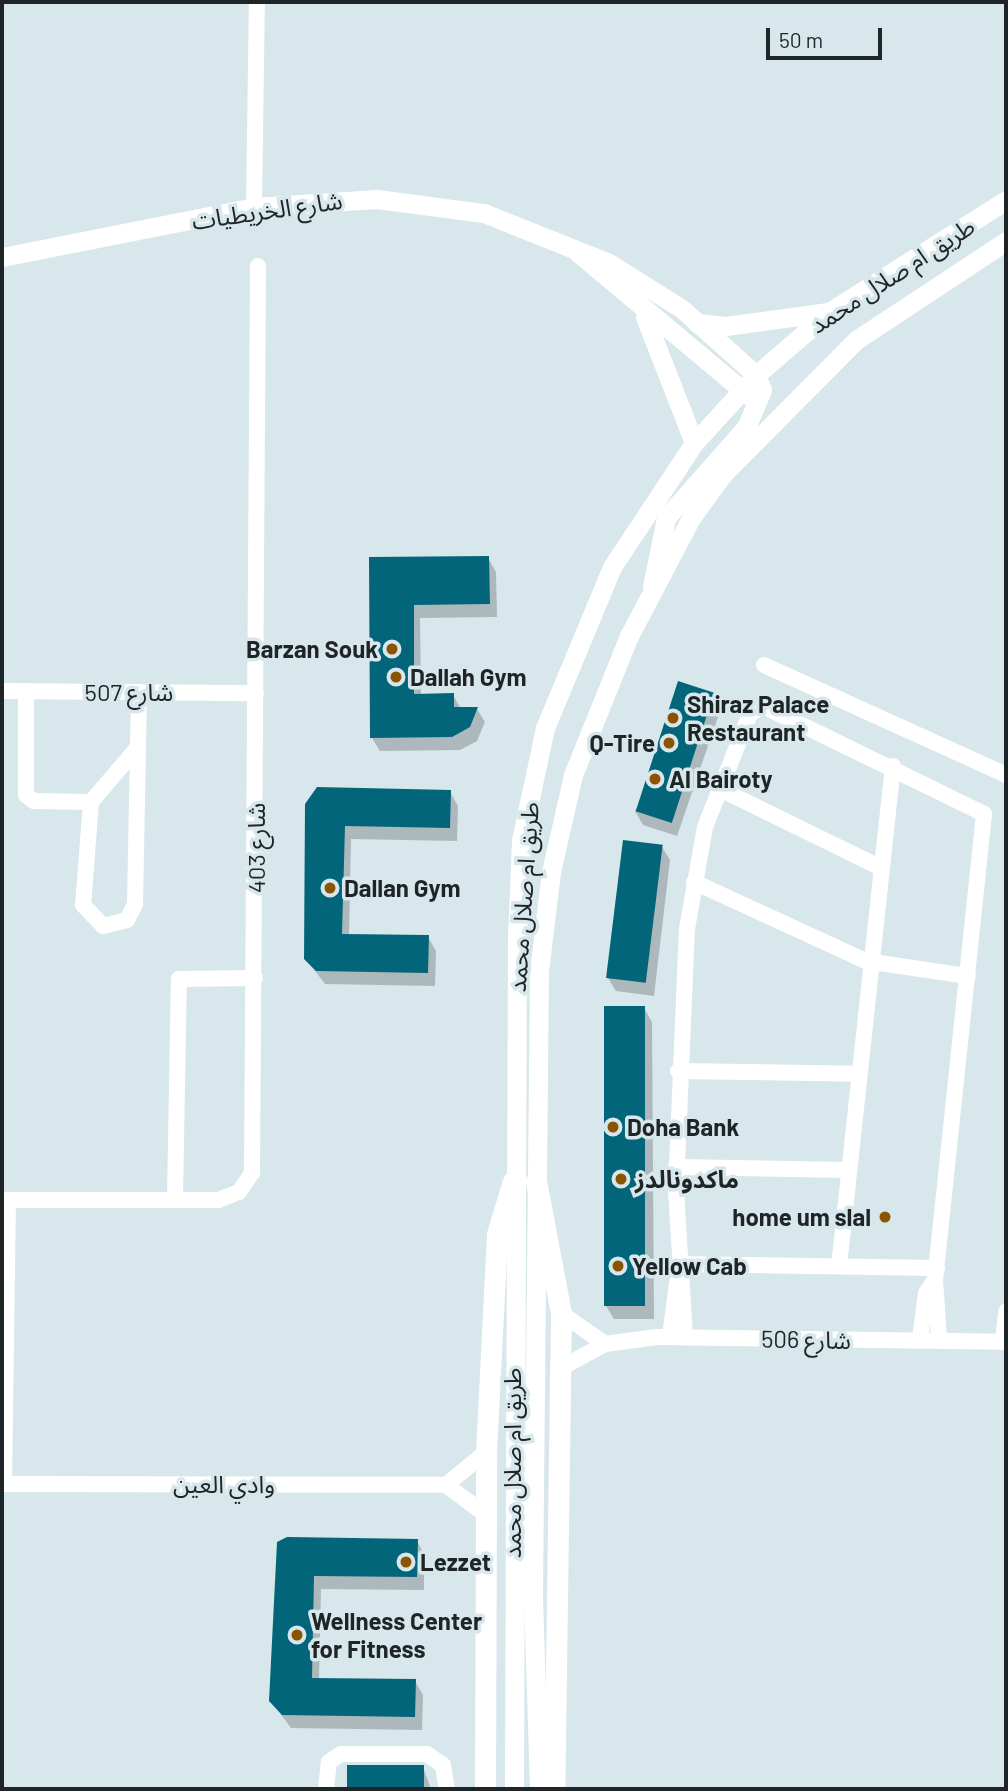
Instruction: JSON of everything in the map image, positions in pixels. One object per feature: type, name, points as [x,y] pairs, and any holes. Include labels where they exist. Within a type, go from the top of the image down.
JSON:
[{"type":"main road","points":[[485,1789],[486,1452],[497,1234],[513,1181]]},
{"type":"main road","points":[[536,1181],[561,1313],[554,1789]]},
{"type":"street","points":[[254,207],[257,2]]},
{"type":"street","name":"شارع الخريطيات","points":[[2,257],[254,207],[344,198],[422,202],[484,213],[571,246],[647,284],[697,323],[756,375]]},
{"type":"street","name":"طريق ام صلال محمد","points":[[514,1789],[511,1595],[513,1181],[521,840],[538,754],[568,661],[612,567],[694,443],[756,375],[830,312],[1006,200]]},
{"type":"street","name":"طريق ام صلال محمد","points":[[539,1789],[533,1594],[539,971],[551,872],[589,727],[652,590],[706,496],[794,396],[888,315],[1006,240]]},
{"type":"street","name":"شارع الخريطيات","points":[[571,246],[643,313],[740,391],[761,398],[794,396]]},
{"type":"street","name":"شارع 403","points":[[3,1484],[5,1200],[229,1198],[253,1174],[258,265]]},
{"type":"street","points":[[697,323],[726,326],[830,312]]},
{"type":"street","points":[[643,313],[694,443]]},
{"type":"street","points":[[652,590],[655,546],[666,518],[747,426],[761,398],[756,375]]},
{"type":"street","points":[[764,664],[1006,775]]},
{"type":"street","name":"شارع 507","points":[[2,691],[256,693]]},
{"type":"street","points":[[26,691],[26,794],[34,801],[91,802]]},
{"type":"street","points":[[138,747],[91,802],[83,905],[97,924],[116,926],[135,904],[138,747],[139,692]]},
{"type":"street","points":[[678,1337],[678,1071],[694,882],[720,789],[759,706],[893,765],[984,814],[936,1273],[939,1339]]},
{"type":"street","points":[[839,1266],[893,765]]},
{"type":"street","points":[[720,789],[881,868]]},
{"type":"street","points":[[694,882],[872,964],[968,976]]},
{"type":"street","points":[[175,1200],[179,979],[255,978]]},
{"type":"street","points":[[678,1071],[859,1074]]},
{"type":"street","points":[[676,1167],[849,1170]]},
{"type":"street","points":[[677,1264],[839,1266],[936,1273]]},
{"type":"street","points":[[920,1339],[926,1293],[936,1273]]},
{"type":"street","points":[[1005,1342],[1006,1311]]},
{"type":"street","points":[[561,1313],[605,1344]]},
{"type":"street","name":"شارع 506","points":[[561,1368],[605,1344],[678,1337],[1005,1342]]},
{"type":"street","points":[[485,1514],[446,1485],[486,1452]]},
{"type":"street","name":"وادي العين","points":[[3,1484],[446,1485]]},
{"type":"street","points":[[326,1789],[328,1762],[341,1754],[427,1754],[443,1765],[447,1789]]},
{"type":"building","name":"Barzan Souk","points":[[489,556],[490,604],[414,605],[414,694],[454,693],[454,707],[478,707],[470,727],[452,737],[370,738],[369,557]]},
{"type":"building","points":[[678,681],[714,693],[672,823],[636,811]]},
{"type":"building","points":[[317,787],[451,790],[450,828],[345,826],[342,934],[429,935],[428,973],[316,971],[304,959],[305,804]]},
{"type":"building","points":[[623,840],[663,845],[646,983],[606,978]]},
{"type":"building","points":[[604,1006],[645,1006],[645,1306],[604,1306]]},
{"type":"building","points":[[287,1537],[418,1539],[417,1577],[314,1576],[312,1678],[416,1679],[415,1717],[282,1715],[269,1701],[277,1542]]},
{"type":"building","points":[[347,1765],[424,1765],[424,1789],[347,1789]]},
{"type":"place","name":"Barzan Souk","points":[[392,649]]},
{"type":"place","name":"Dallah Gym","points":[[396,677]]},
{"type":"place","name":"Shiraz Palace Restaurant","points":[[673,718]]},
{"type":"place","name":"Q-Tire","points":[[669,743]]},
{"type":"place","name":"Al Bairoty","points":[[655,779]]},
{"type":"place","name":"Dallan Gym","points":[[330,888]]},
{"type":"place","name":"Doha Bank","points":[[613,1127]]},
{"type":"place","name":"ماكدونالدز","points":[[621,1179]]},
{"type":"place","name":"home um slal","points":[[885,1217]]},
{"type":"place","name":"Yellow Cab","points":[[618,1266]]},
{"type":"place","name":"Lezzet","points":[[406,1562]]},
{"type":"place","name":"Wellness Center for Fitness","points":[[297,1635]]}]
